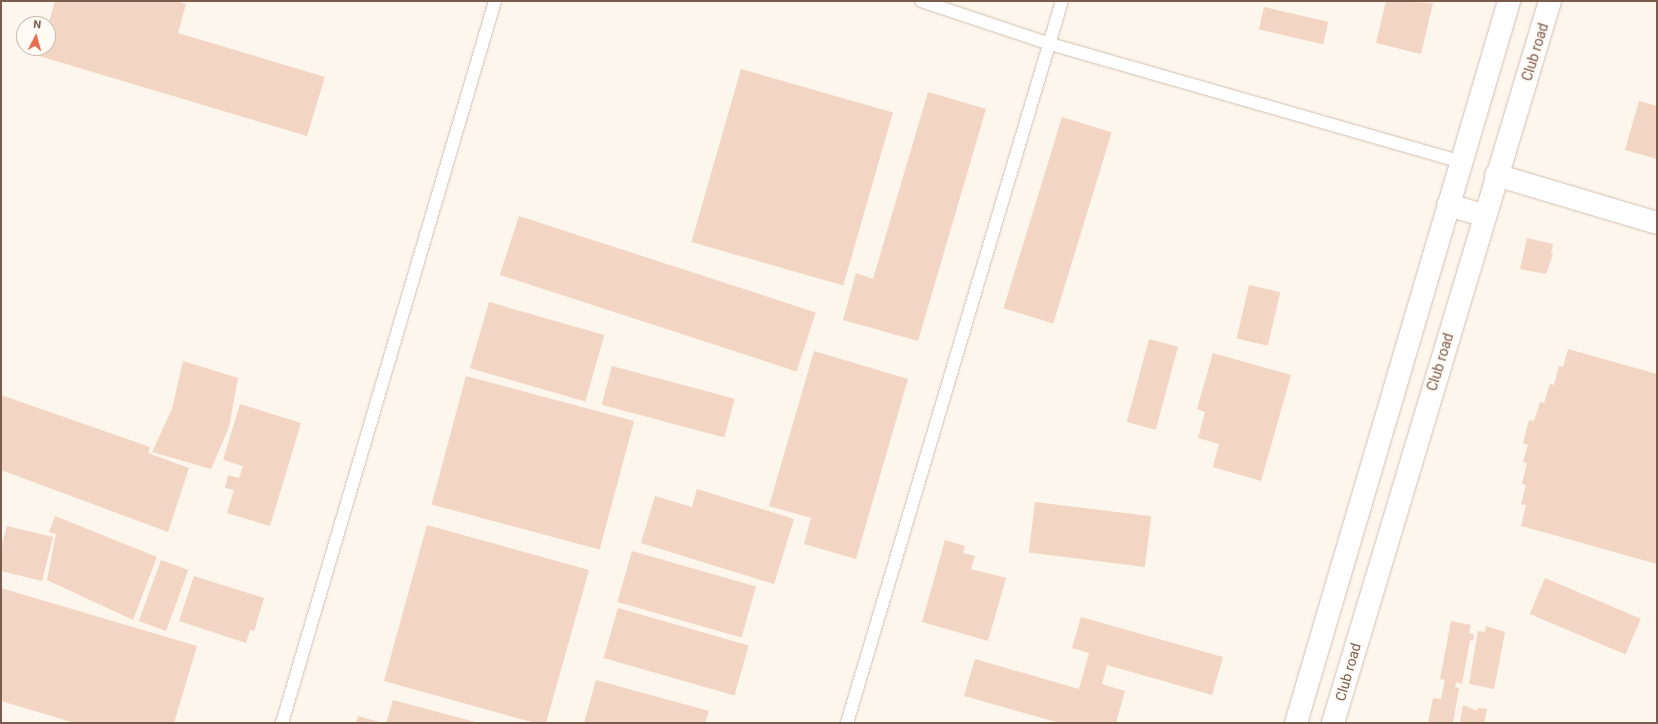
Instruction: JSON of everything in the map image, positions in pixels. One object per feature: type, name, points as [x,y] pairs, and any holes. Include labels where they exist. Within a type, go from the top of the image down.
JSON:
[{"type":"main road","points":[[1296,723],[1509,1]]},
{"type":"main road","name":"Club road","points":[[1333,723],[1496,174],[1550,1]]},
{"type":"main road","points":[[1496,174],[1657,223]]},
{"type":"main road","points":[[1448,205],[1484,215]]},
{"type":"lane","points":[[282,723],[495,1]]},
{"type":"lane","points":[[921,1],[1050,44],[1461,162]]},
{"type":"lane","points":[[847,723],[1062,1]]},
{"type":"building","points":[[55,1],[175,1],[186,4],[178,33],[325,77],[307,136],[39,56],[56,56],[56,16],[51,16]]},
{"type":"building","points":[[1386,1],[1433,3],[1421,54],[1376,43]]},
{"type":"building","points":[[1264,7],[1328,22],[1323,44],[1259,29]]},
{"type":"building","points":[[741,69],[893,113],[843,286],[691,242]]},
{"type":"building","points":[[928,92],[986,109],[918,341],[843,320],[856,273],[873,279]]},
{"type":"building","points":[[1639,101],[1657,106],[1657,159],[1625,150]]},
{"type":"building","points":[[1062,117],[1112,132],[1053,323],[1004,308]]},
{"type":"building","points":[[519,216],[816,312],[797,371],[500,275]]},
{"type":"building","points":[[1527,238],[1553,244],[1551,254],[1553,254],[1546,274],[1520,269]]},
{"type":"building","points":[[1249,285],[1280,292],[1268,346],[1237,339]]},
{"type":"building","points":[[489,302],[604,335],[585,401],[470,368]]},
{"type":"building","points":[[1149,339],[1178,347],[1156,430],[1127,422]]},
{"type":"building","points":[[1568,349],[1657,374],[1657,564],[1521,526],[1526,505],[1521,504],[1526,485],[1522,484],[1527,463],[1523,462],[1528,445],[1523,443],[1529,420],[1534,421],[1540,402],[1544,403],[1550,384],[1554,385],[1559,366],[1563,367]]},
{"type":"building","points":[[814,351],[908,379],[856,559],[804,544],[811,518],[769,506]]},
{"type":"building","points":[[1213,353],[1291,375],[1261,481],[1213,467],[1219,444],[1198,438],[1205,412],[1197,409]]},
{"type":"building","points":[[183,361],[238,378],[229,427],[211,469],[152,452],[172,409]]},
{"type":"building","points":[[612,366],[735,399],[724,438],[602,405]]},
{"type":"building","points":[[466,376],[634,421],[600,550],[432,504]]},
{"type":"building","points":[[1,395],[150,447],[148,453],[189,468],[168,532],[1,470]]},
{"type":"building","points":[[240,404],[301,423],[270,526],[227,513],[234,490],[225,488],[228,475],[239,478],[243,466],[223,460]]},
{"type":"building","points":[[697,489],[794,519],[774,584],[641,543],[655,496],[692,507]]},
{"type":"building","points":[[1035,502],[1151,516],[1145,567],[1029,553]]},
{"type":"building","points":[[55,516],[157,557],[133,620],[47,580],[56,534],[49,532]]},
{"type":"building","points":[[427,525],[589,570],[546,723],[535,723],[384,681]]},
{"type":"building","points":[[7,526],[53,537],[42,581],[1,571],[1,549]]},
{"type":"building","points":[[945,540],[965,546],[963,553],[975,556],[971,569],[1006,578],[988,641],[922,622]]},
{"type":"building","points":[[632,551],[756,587],[741,638],[617,602]]},
{"type":"building","points":[[161,560],[188,570],[166,631],[139,621]]},
{"type":"building","points":[[194,576],[264,598],[254,631],[250,630],[246,643],[179,621]]},
{"type":"building","points":[[1545,578],[1641,619],[1625,655],[1530,614]]},
{"type":"building","points":[[1,588],[197,646],[174,723],[75,723],[1,701]]},
{"type":"building","points":[[618,608],[749,645],[734,695],[604,658]]},
{"type":"building","points":[[1081,617],[1223,657],[1212,695],[1107,665],[1102,684],[1125,691],[1116,723],[1060,723],[964,696],[975,659],[1079,689],[1089,653],[1072,648]]},
{"type":"building","points":[[1451,621],[1471,625],[1469,633],[1474,634],[1473,641],[1470,640],[1462,684],[1456,682],[1455,687],[1459,688],[1453,723],[1428,723],[1433,698],[1441,699],[1445,680],[1440,679]]},
{"type":"building","points":[[1486,626],[1505,632],[1494,689],[1469,684],[1478,631],[1485,632]]},
{"type":"building","points":[[596,680],[709,711],[705,723],[584,723]]},
{"type":"building","points":[[393,700],[479,723],[386,723]]},
{"type":"building","points":[[1463,705],[1477,711],[1478,708],[1487,709],[1484,723],[1460,723]]},
{"type":"building","points":[[358,716],[383,723],[356,723]]}]
